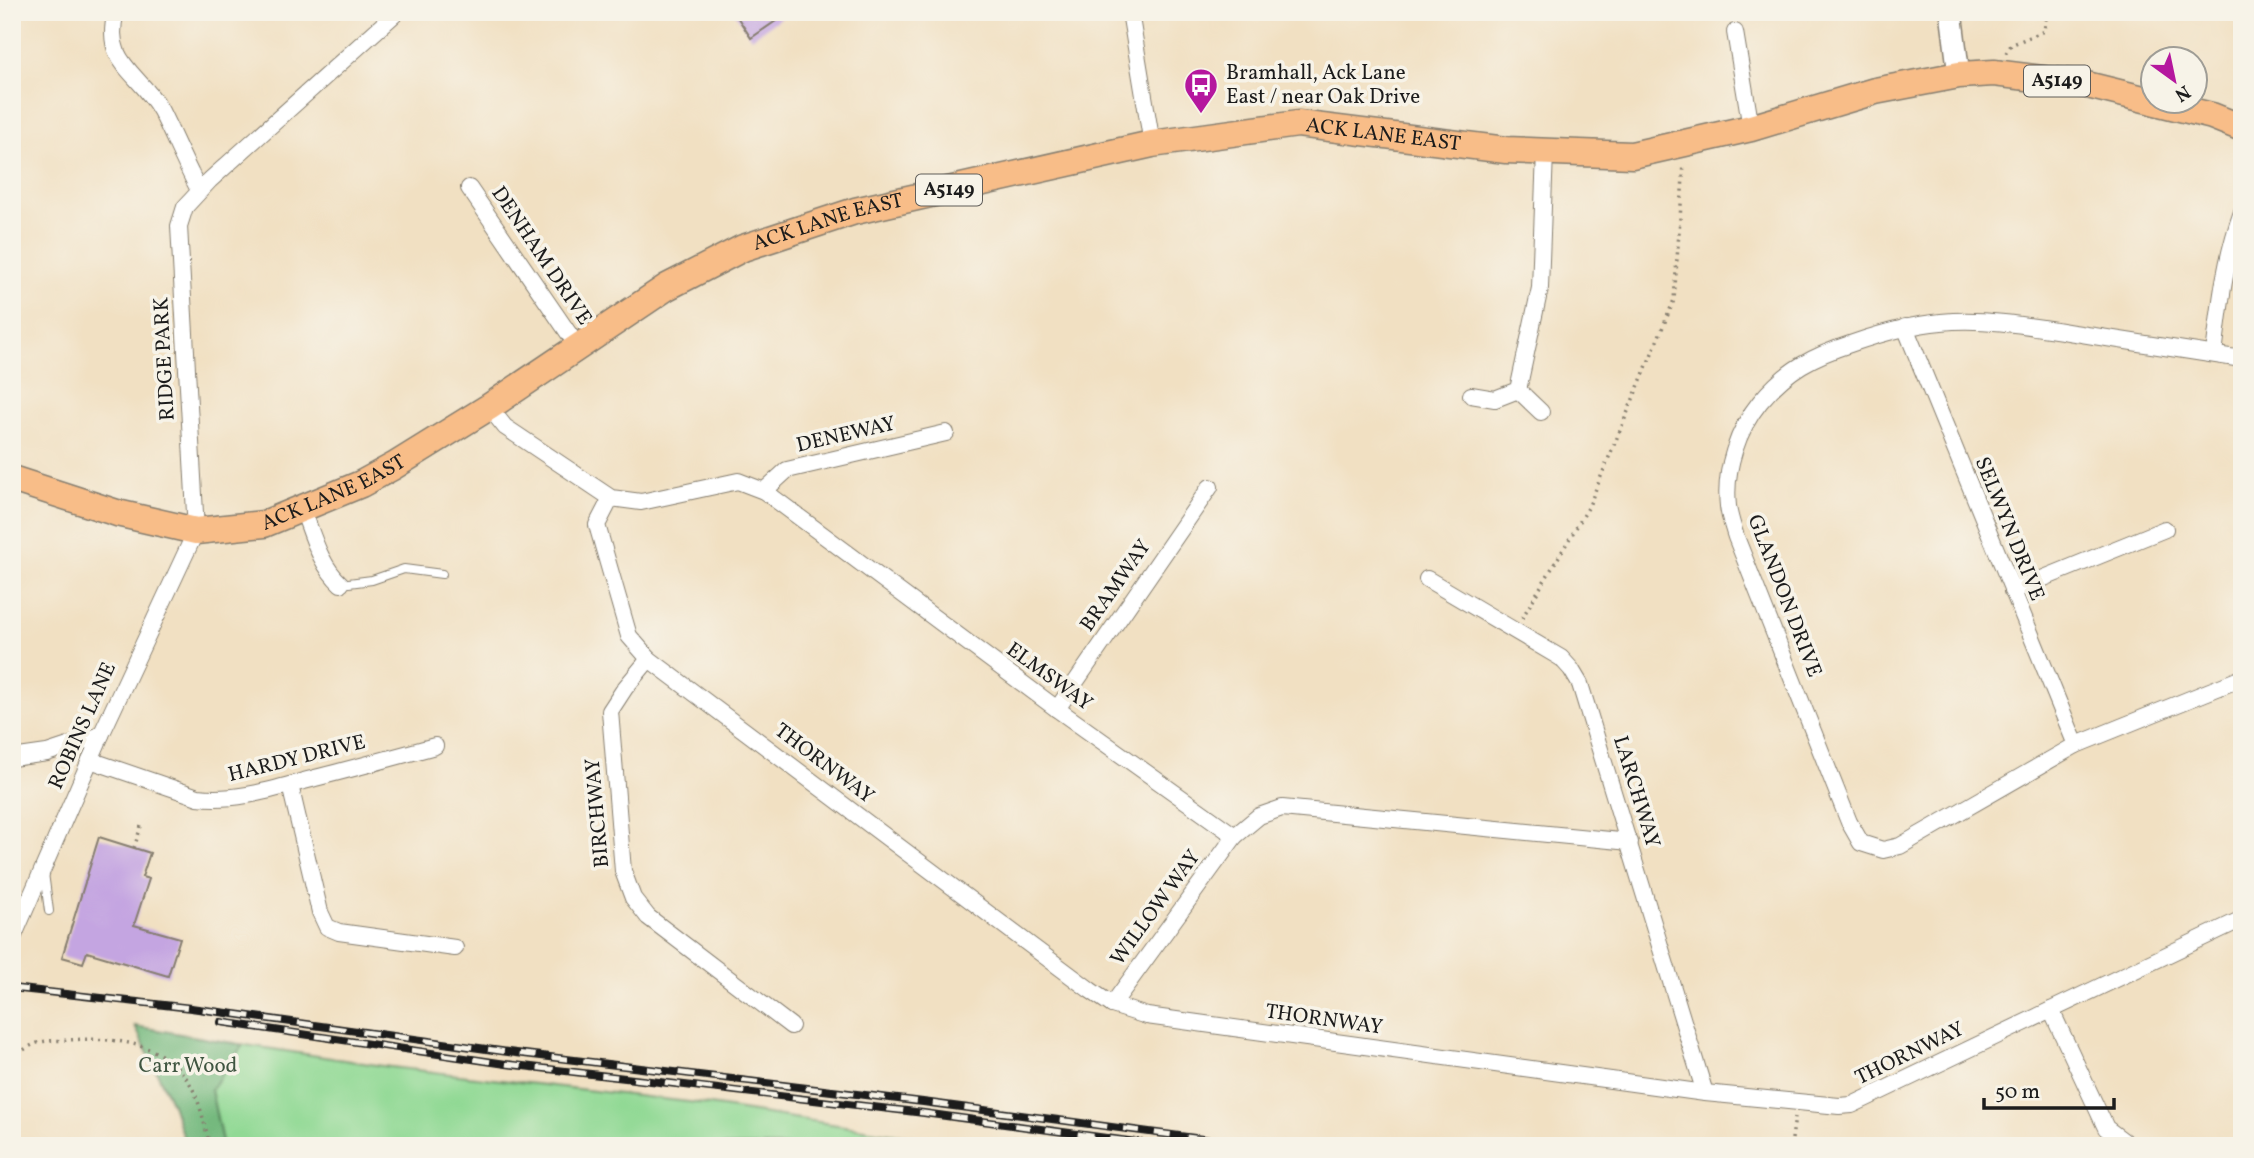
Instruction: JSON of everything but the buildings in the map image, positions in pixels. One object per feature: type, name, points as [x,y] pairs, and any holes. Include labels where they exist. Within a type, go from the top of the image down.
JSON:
[{"type":"main road","name":"A5149","points":[[1959,75],[1994,73],[2083,84],[2138,97]]},
{"type":"main road","name":"ACK LANE EAST","points":[[12,480],[117,513],[196,531],[264,524],[361,484],[489,407],[690,274],[743,248],[855,211],[1152,145],[1298,124],[1506,150],[1632,155],[1751,128],[1875,91],[1959,75]]},
{"type":"main road","name":"A5149","points":[[2208,115],[2242,128]]},
{"type":"street","points":[[116,12],[111,32],[120,61],[156,104],[199,190]]},
{"type":"street","name":"RIDGE PARK","points":[[196,531],[179,226],[186,206],[199,190],[397,12]]},
{"type":"street","points":[[1130,12],[1152,145]]},
{"type":"street","points":[[1951,12],[1959,75]]},
{"type":"street","points":[[1735,32],[1751,128]]},
{"type":"street","points":[[1518,390],[1540,288],[1545,152]]},
{"type":"street","name":"DENHAM DRIVE","points":[[469,188],[578,347]]},
{"type":"street","points":[[2214,354],[2223,279],[2231,242],[2242,212]]},
{"type":"street","name":"GLANDON DRIVE","points":[[2242,359],[2015,324],[1944,322],[1905,327],[1825,352],[1794,368],[1774,385],[1752,411],[1737,437],[1730,469],[1728,506],[1736,537],[1849,822],[1861,843],[1883,850],[1900,846],[2076,746],[2242,678]]},
{"type":"street","name":"SELWYN DRIVE","points":[[1905,327],[2076,746]]},
{"type":"street","points":[[1471,396],[1495,399],[1518,390]]},
{"type":"street","points":[[1518,390],[1541,412]]},
{"type":"street","name":"ELMSWAY","points":[[489,407],[505,427],[611,498],[641,502],[738,481],[764,491],[1057,709],[1235,836]]},
{"type":"street","name":"DENEWAY","points":[[764,491],[786,470],[946,433]]},
{"type":"street","name":"BRAMWAY","points":[[1057,709],[1210,487]]},
{"type":"street","name":"THORNWAY","points":[[611,498],[597,525],[629,636],[649,659],[1112,1005],[1147,1016],[1705,1093],[1852,1105],[2242,919]]},
{"type":"street","points":[[303,510],[324,565],[341,584]]},
{"type":"street","points":[[2012,592],[2165,528]]},
{"type":"street","name":"ROBINS LANE","points":[[12,940],[101,735],[196,531]]},
{"type":"street","name":"LARCHWAY","points":[[1427,579],[1561,659],[1580,684],[1705,1093]]},
{"type":"street","name":"BIRCHWAY","points":[[649,659],[610,711],[623,871],[633,898],[648,916],[791,1026]]},
{"type":"street","points":[[12,758],[47,753],[101,735]]},
{"type":"street","name":"HARDY DRIVE","points":[[90,760],[198,797],[229,799],[435,746]]},
{"type":"street","points":[[290,785],[320,912],[327,927],[339,932],[454,948]]},
{"type":"street","points":[[1235,836],[1259,816],[1282,808],[1630,842]]},
{"type":"street","name":"WILLOW WAY","points":[[1112,1005],[1235,836]]},
{"type":"street","points":[[2051,1010],[2106,1128],[2130,1146]]},
{"type":"lane","points":[[341,584],[372,580],[404,569],[442,574]]},
{"type":"lane","points":[[44,867],[49,911]]},
{"type":"path","points":[[1994,73],[2011,45],[2044,31],[2047,12]]},
{"type":"path","points":[[1514,631],[1588,508],[1674,300],[1686,141]]},
{"type":"path","points":[[134,848],[142,823]]},
{"type":"path","points":[[12,1057],[40,1042],[119,1040],[148,1049],[187,1078],[201,1108],[210,1146]]},
{"type":"path","points":[[1791,1146],[1797,1102]]},
{"type":"green space","name":"Carr Wood","points":[[135,1026],[243,1045],[211,1090],[223,1146],[186,1146],[172,1104]]},
{"type":"green space","points":[[194,1037],[383,1066],[697,1103],[973,1146],[214,1146]]},
{"type":"railway","points":[[12,988],[191,1008],[508,1052],[923,1102],[1255,1146]]},
{"type":"railway","points":[[221,1022],[506,1064],[924,1113],[1165,1146]]},
{"type":"place","name":"Bramhall, Ack Lane East / near Oak Drive","points":[[1201,115]]}]
